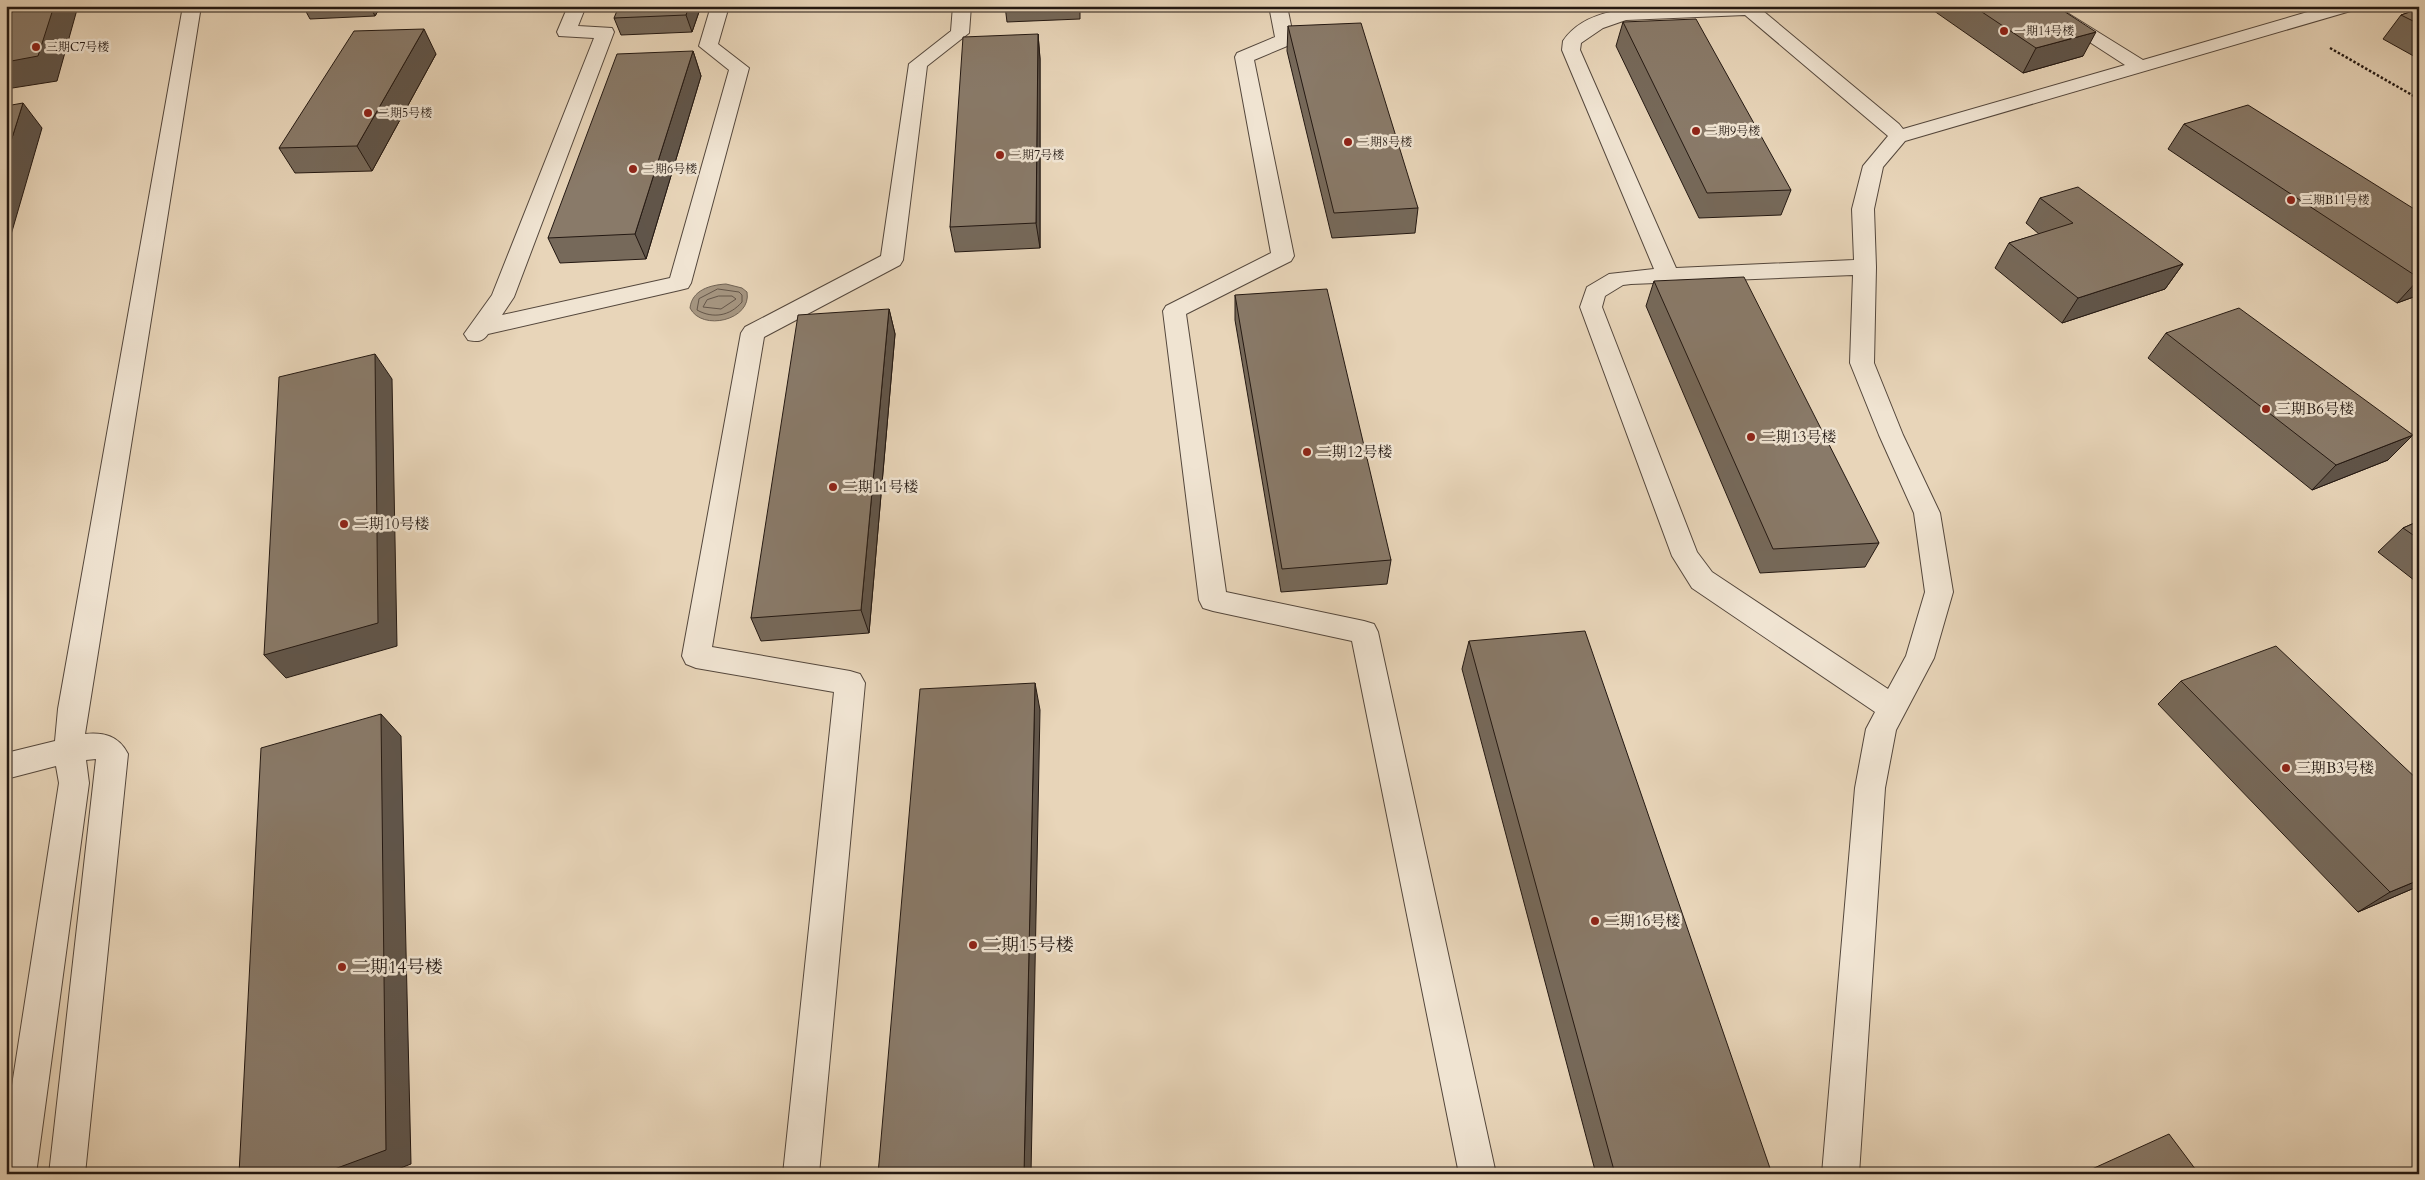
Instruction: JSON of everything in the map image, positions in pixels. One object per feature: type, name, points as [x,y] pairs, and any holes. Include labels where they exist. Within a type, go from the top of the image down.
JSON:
[{"type":"street","points":[[17,1174],[74,783],[69,750],[73,709],[192,6]]},
{"type":"street","points":[[577,6],[566,32],[606,32],[502,297],[478,331],[680,283],[739,68],[708,46],[720,6]]},
{"type":"street","points":[[801,1174],[850,683],[696,656],[753,333],[892,260],[918,64],[960,33],[962,6]]},
{"type":"street","points":[[1278,6],[1285,40],[1244,57],[1283,256],[1174,310],[1213,600],[1364,632],[1478,1174]]},
{"type":"street","points":[[2043,6],[2142,67]]},
{"type":"street","points":[[1840,1174],[1870,788],[1881,729],[1920,658],[1939,592],[1926,513],[1891,435],[1862,363],[1865,267],[1863,209],[1873,166],[1898,137],[2348,6]]},
{"type":"street","points":[[1668,275],[1571,50],[1572,41],[1591,25],[1608,18],[1626,15],[1747,8],[1780,33],[1885,121],[1898,137]]},
{"type":"street","points":[[1865,267],[1668,275],[1617,279],[1595,292],[1591,307],[1685,556],[1702,580],[1893,708]]},
{"type":"street","points":[[6,766],[69,750],[102,745],[113,754],[67,1174]]},
{"type":"path","points":[[2287,24],[2419,99]]},
{"type":"water","points":[[726,284],[742,288],[747,292],[746,302],[742,310],[734,316],[725,320],[705,320],[696,315],[690,308],[691,302],[698,293],[708,287]]},
{"type":"building","points":[[6,6],[54,6],[38,56],[6,62]]},
{"type":"building","points":[[619,6],[689,6],[686,15],[614,18]]},
{"type":"building","points":[[1973,6],[2056,6],[2096,32],[2036,48]]},
{"type":"building","points":[[2419,9],[2419,24],[2401,15]]},
{"type":"building","name":"二期9号楼","points":[[1696,19],[1791,190],[1707,193],[1623,22]]},
{"type":"building","name":"二期8号楼","points":[[1361,23],[1418,208],[1334,213],[1288,26]]},
{"type":"building","points":[[424,29],[357,146],[279,148],[354,31]]},
{"type":"building","name":"二期7号楼","points":[[1038,34],[1036,223],[950,227],[963,37]]},
{"type":"building","name":"二期6号楼","points":[[693,51],[635,234],[548,238],[617,54]]},
{"type":"building","points":[[23,103],[6,157],[6,106]]},
{"type":"building","points":[[2248,105],[2419,212],[2419,278],[2184,124]]},
{"type":"building","points":[[2078,187],[2183,264],[2078,298],[2009,243],[2073,223],[2040,198]]},
{"type":"building","name":"二期13号楼","points":[[1744,277],[1879,543],[1773,549],[1654,281]]},
{"type":"building","name":"二期12号楼","points":[[1327,289],[1391,560],[1282,569],[1235,295]]},
{"type":"building","points":[[2239,308],[2413,435],[2336,465],[2166,333]]},
{"type":"building","name":"二期11号楼","points":[[889,309],[861,610],[751,618],[798,315]]},
{"type":"building","name":"二期10号楼","points":[[375,354],[378,623],[264,655],[279,377]]},
{"type":"building","points":[[2419,521],[2419,539],[2403,528]]},
{"type":"building","name":"二期16号楼","points":[[1585,631],[1772,1174],[1615,1174],[1469,641]]},
{"type":"building","name":"三期B3号楼","points":[[2276,646],[2419,781],[2419,880],[2390,892],[2181,681]]},
{"type":"building","name":"二期15号楼","points":[[1035,683],[1024,1174],[878,1174],[920,689]]},
{"type":"building","name":"二期14号楼","points":[[381,714],[386,1150],[321,1174],[239,1174],[261,748]]},
{"type":"building","points":[[2169,1134],[2199,1174],[2081,1174]]},
{"type":"place","name":"一期14号楼","points":[[2004,31]]},
{"type":"place","name":"三期C7号楼","points":[[36,47]]},
{"type":"place","name":"二期5号楼","points":[[368,113]]},
{"type":"place","name":"二期9号楼","points":[[1696,131]]},
{"type":"place","name":"二期8号楼","points":[[1348,142]]},
{"type":"place","name":"二期7号楼","points":[[1000,155]]},
{"type":"place","name":"二期6号楼","points":[[633,169]]},
{"type":"place","name":"三期B11号楼","points":[[2291,200]]},
{"type":"place","name":"三期B6号楼","points":[[2266,409]]},
{"type":"place","name":"二期13号楼","points":[[1751,437]]},
{"type":"place","name":"二期12号楼","points":[[1307,452]]},
{"type":"place","name":"二期11号楼","points":[[833,487]]},
{"type":"place","name":"二期10号楼","points":[[344,524]]},
{"type":"place","name":"三期B3号楼","points":[[2286,768]]},
{"type":"place","name":"二期16号楼","points":[[1595,921]]},
{"type":"place","name":"二期15号楼","points":[[973,945]]},
{"type":"place","name":"二期14号楼","points":[[342,967]]}]
